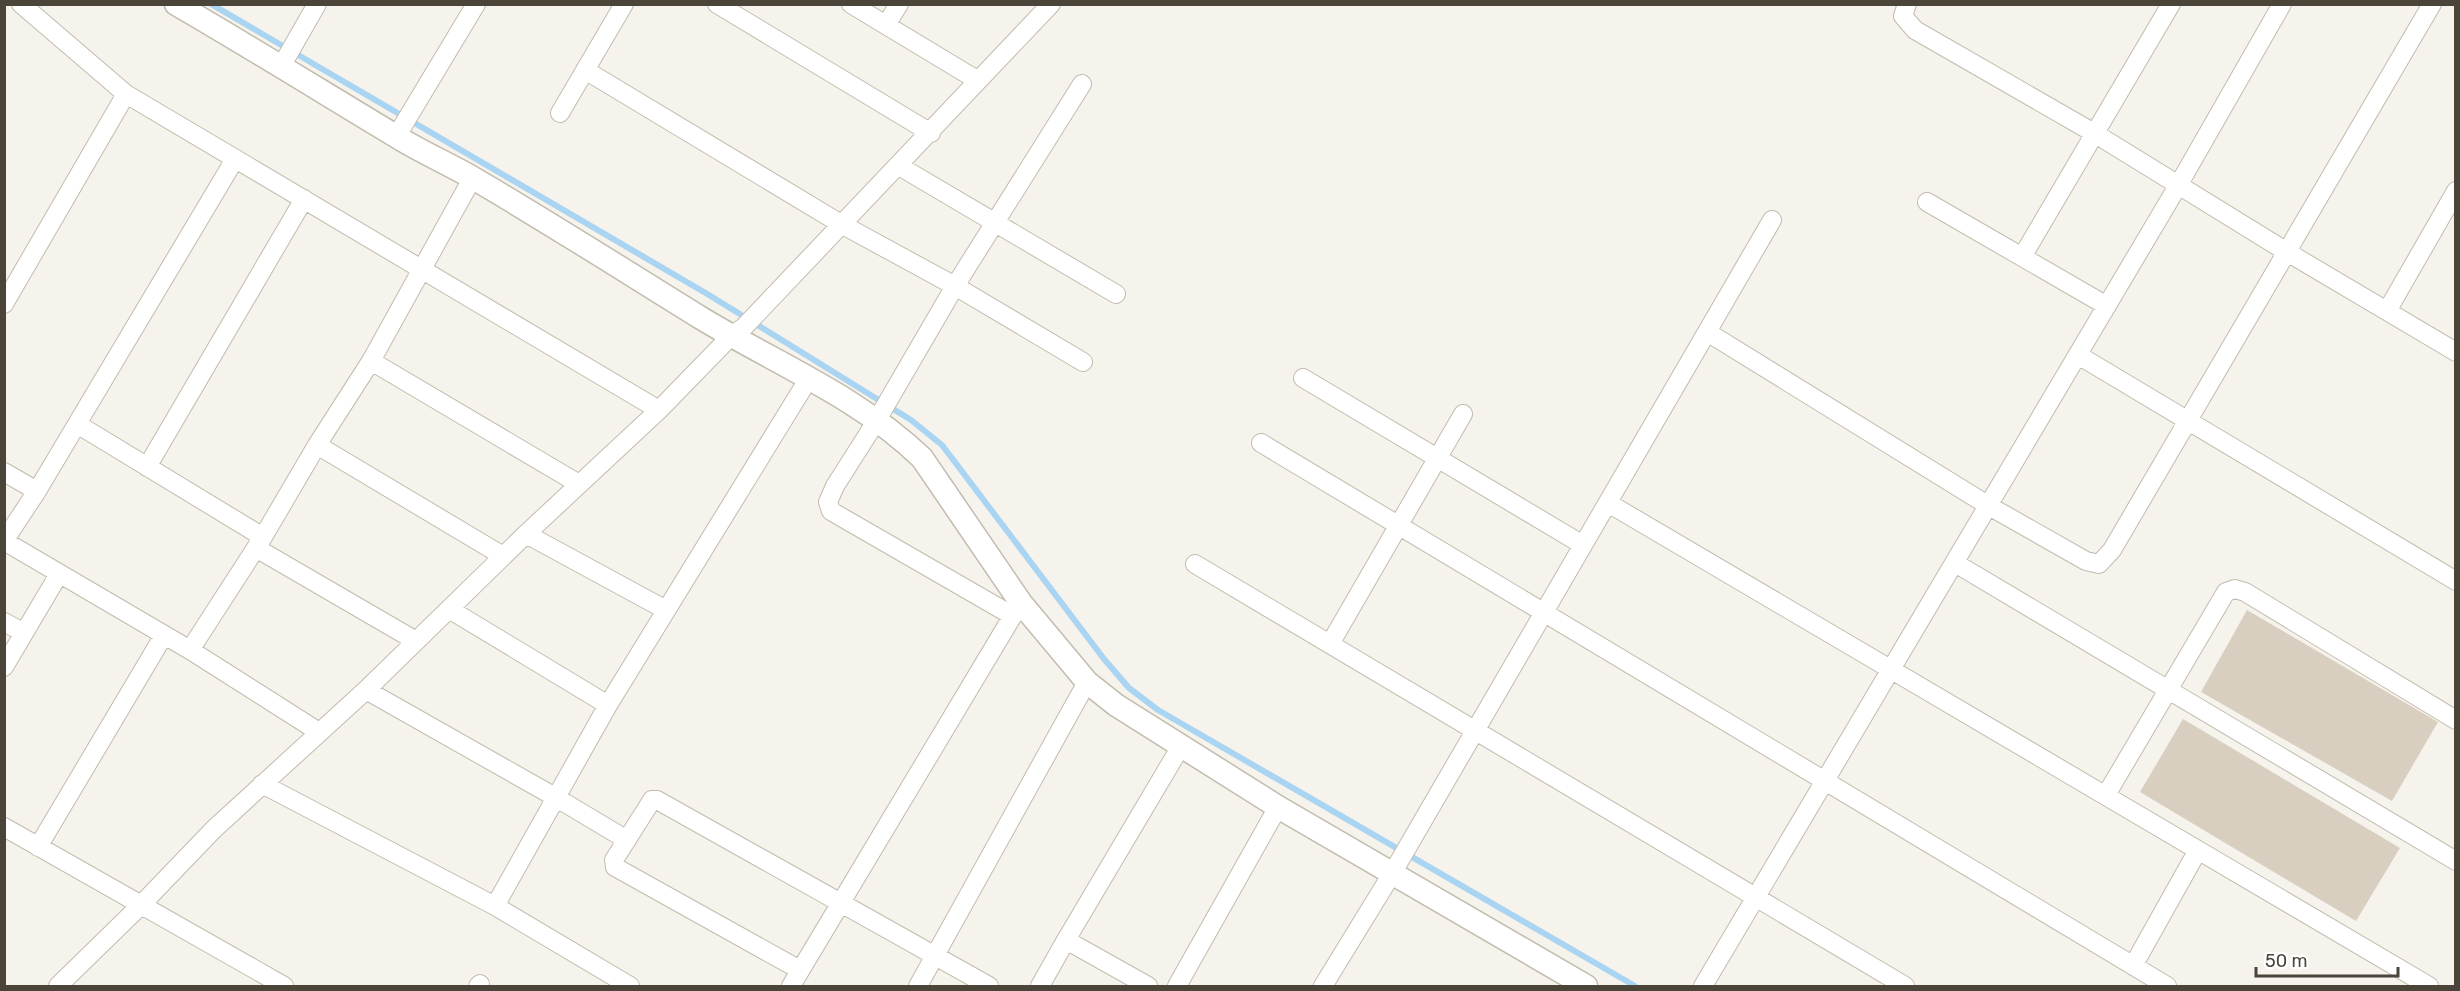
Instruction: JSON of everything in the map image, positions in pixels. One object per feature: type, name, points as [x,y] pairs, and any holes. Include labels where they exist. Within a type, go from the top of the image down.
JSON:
[{"type":"street","points":[[21,4],[126,94],[659,410]]},
{"type":"street","points":[[176,4],[282,65],[396,137],[472,177],[737,331],[876,420],[922,458],[1017,610],[1087,682],[1116,705],[1278,807],[1393,872],[1586,987]]},
{"type":"street","points":[[282,65],[317,4]]},
{"type":"street","points":[[396,137],[476,4]]},
{"type":"street","points":[[560,112],[624,4]]},
{"type":"street","points":[[717,4],[932,132]]},
{"type":"street","points":[[851,4],[977,80]]},
{"type":"street","points":[[886,25],[899,4]]},
{"type":"street","points":[[58,987],[214,829],[366,690],[526,534],[659,410],[932,132],[977,80],[1052,4]]},
{"type":"street","points":[[1907,4],[1903,16],[1915,30],[2094,133],[2287,252],[2456,352]]},
{"type":"street","points":[[2022,257],[2171,4]]},
{"type":"street","points":[[1703,987],[1989,507],[2282,4]]},
{"type":"street","points":[[1707,332],[1989,507],[2086,561],[2099,564],[2112,550],[2432,4]]},
{"type":"street","points":[[585,70],[841,224],[955,286],[1083,362]]},
{"type":"street","points":[[1017,610],[831,510],[828,502],[830,494],[955,286],[1082,84]]},
{"type":"street","points":[[4,304],[126,94]]},
{"type":"street","points":[[235,159],[37,491],[4,541],[190,650],[319,732]]},
{"type":"street","points":[[898,166],[1116,294]]},
{"type":"street","points":[[190,650],[260,543],[317,445],[370,361],[472,177]]},
{"type":"street","points":[[2386,311],[2456,191]]},
{"type":"street","points":[[147,467],[304,199]]},
{"type":"street","points":[[1927,202],[2107,306]]},
{"type":"street","points":[[1323,987],[1393,872],[1772,220]]},
{"type":"street","points":[[2078,355],[2456,581]]},
{"type":"street","points":[[370,361],[579,484]]},
{"type":"street","points":[[495,906],[608,705],[809,378]]},
{"type":"street","points":[[1304,378],[1583,545]]},
{"type":"street","points":[[1330,644],[1462,414]]},
{"type":"street","points":[[77,424],[416,641]]},
{"type":"street","points":[[1261,443],[1543,614],[1826,780],[2167,987]]},
{"type":"street","points":[[317,445],[503,556]]},
{"type":"street","points":[[4,472],[37,491]]},
{"type":"street","points":[[1608,503],[2429,987]]},
{"type":"street","points":[[526,534],[666,610]]},
{"type":"street","points":[[1955,563],[2456,861]]},
{"type":"street","points":[[1195,564],[1905,987]]},
{"type":"street","points":[[4,667],[59,574]]},
{"type":"street","points":[[2106,795],[2226,592],[2235,589],[2245,592],[2456,720]]},
{"type":"street","points":[[449,609],[608,705]]},
{"type":"street","points":[[791,987],[1017,610]]},
{"type":"street","points":[[4,622],[24,633]]},
{"type":"street","points":[[38,847],[164,635]]},
{"type":"street","points":[[918,987],[1087,682]]},
{"type":"street","points":[[366,690],[627,840]]},
{"type":"street","points":[[1040,987],[1181,746]]},
{"type":"street","points":[[262,784],[495,906],[630,987]]},
{"type":"street","points":[[800,970],[617,869],[614,860],[652,800],[657,800],[936,955],[989,987]]},
{"type":"street","points":[[1177,987],[1278,807]]},
{"type":"street","points":[[4,827],[284,987]]},
{"type":"street","points":[[2133,966],[2198,850]]},
{"type":"street","points":[[1066,940],[1148,987]]},
{"type":"building","points":[[2247,610],[2438,722],[2392,801],[2201,692]]},
{"type":"building","points":[[2183,719],[2400,848],[2356,921],[2140,792]]},
{"type":"waterway","points":[[211,4],[709,295],[911,420],[942,445],[1104,659],[1129,688],[1158,710],[1635,986]]}]
